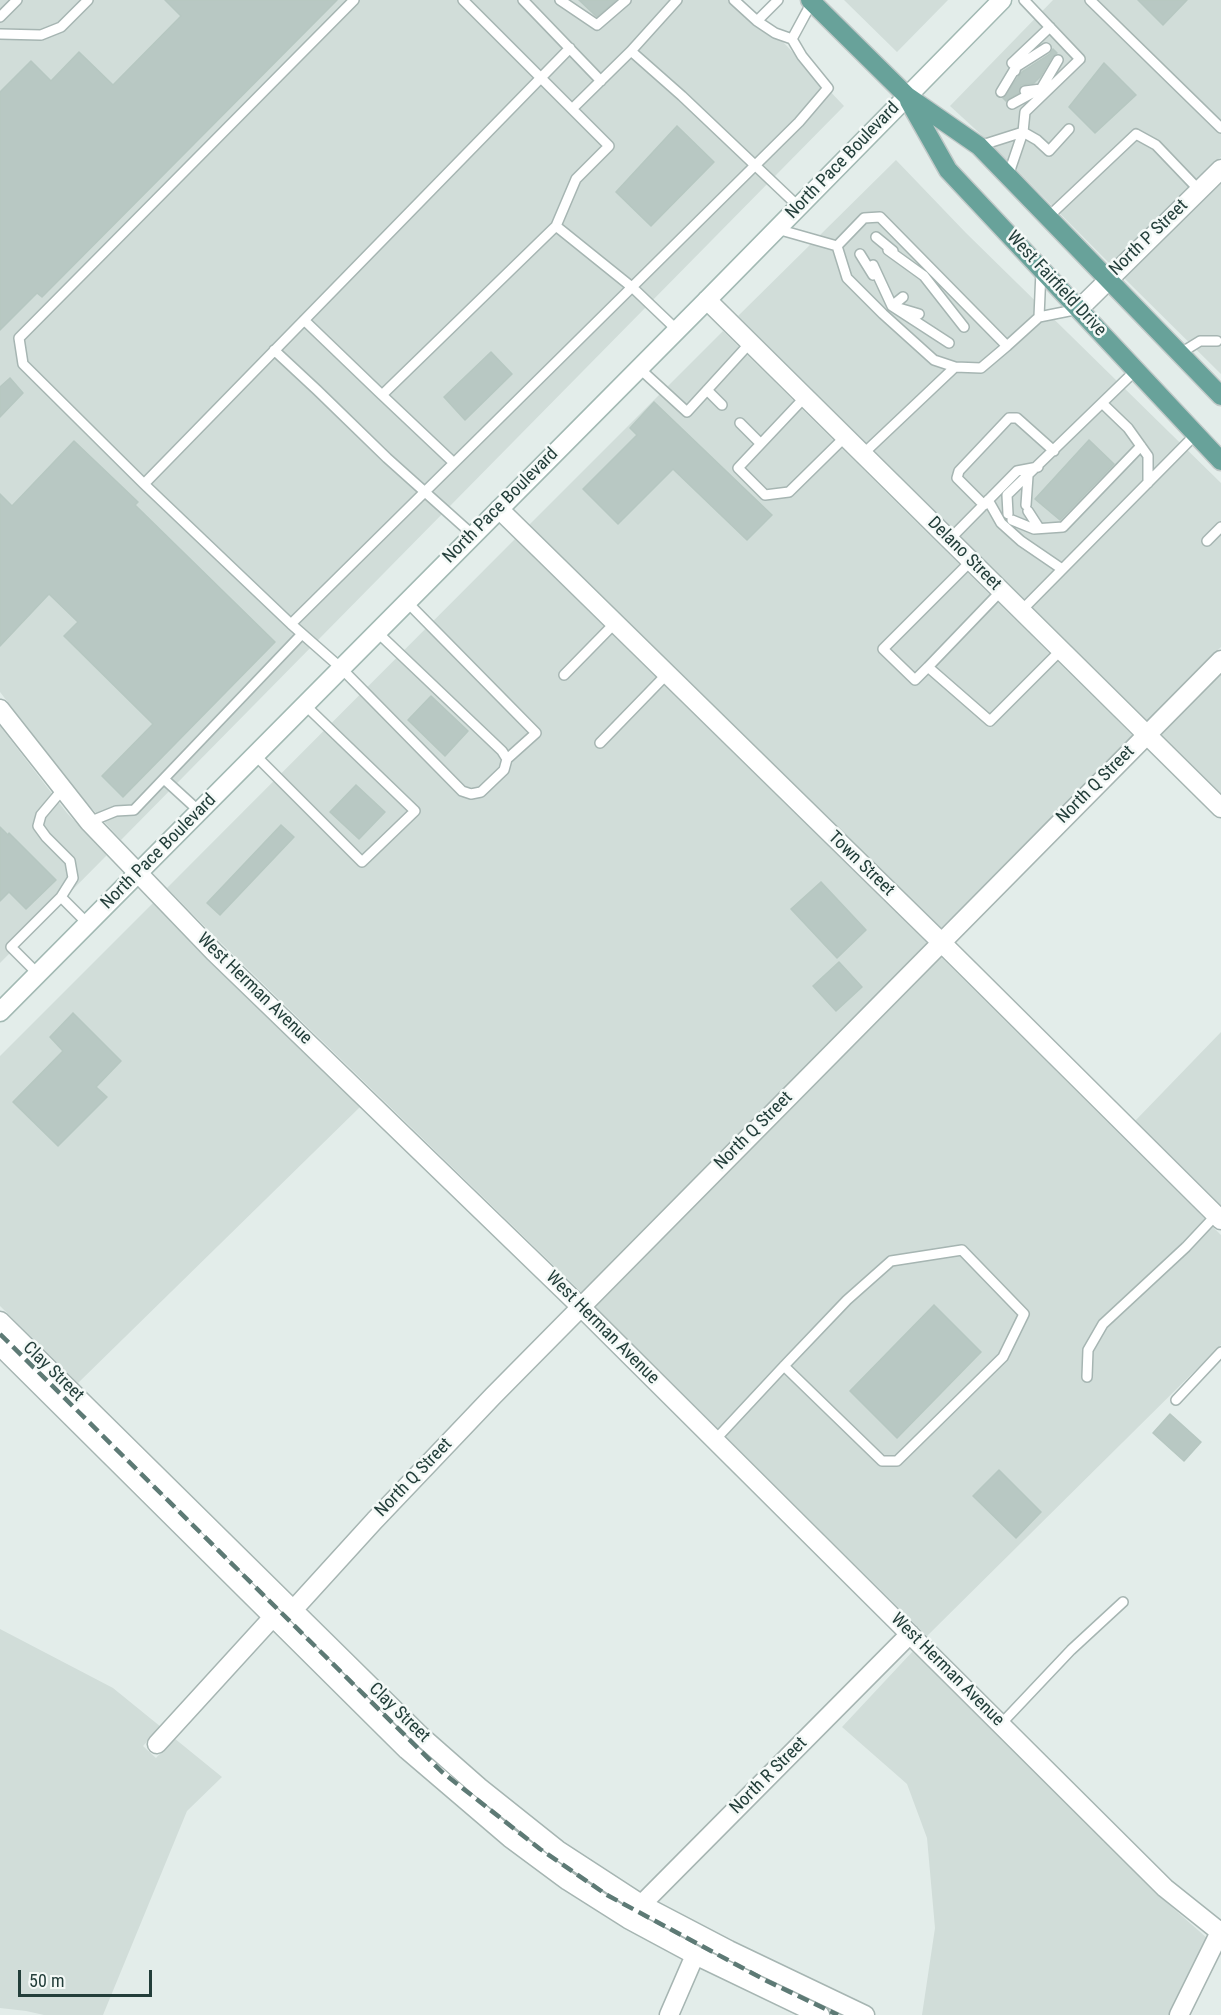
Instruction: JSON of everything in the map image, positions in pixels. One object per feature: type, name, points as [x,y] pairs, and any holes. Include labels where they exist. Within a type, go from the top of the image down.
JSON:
[{"type":"main road","name":"West Fairfield Drive","points":[[817,3],[907,96],[979,146],[1220,395]]},
{"type":"main road","name":"West Fairfield Drive","points":[[907,96],[948,170],[1221,460]]},
{"type":"street","name":"North Pace Boulevard","points":[[0,1012],[1002,0]]},
{"type":"street","name":"North P Street","points":[[1079,309],[1221,169]]},
{"type":"street","name":"Delano Street","points":[[707,300],[1221,808]]},
{"type":"street","name":"Town Street","points":[[498,509],[1219,1218]]},
{"type":"street","name":"North Q Street","points":[[294,1609],[382,1512],[581,1307],[1221,660]]},
{"type":"street","name":"West Herman Avenue","points":[[0,709],[89,822],[231,968],[581,1307],[1165,1888],[1221,1931]]},
{"type":"street","name":"Clay Street","points":[[0,1321],[421,1736],[479,1787],[558,1850],[641,1904],[729,1950],[865,2015]]},
{"type":"street","name":"Clay Street","points":[[0,1346],[407,1750],[510,1838],[568,1881],[628,1919],[820,2015]]},
{"type":"street","points":[[157,1744],[273,1617]]},
{"type":"street","name":"North R Street","points":[[628,1919],[910,1634]]},
{"type":"street","points":[[1179,2015],[1221,1931]]},
{"type":"street","points":[[669,2015],[695,1954]]},
{"type":"lane","points":[[0,17],[17,0]]},
{"type":"lane","points":[[0,34],[41,35],[61,27],[88,0]]},
{"type":"lane","points":[[354,0],[19,338],[23,363],[144,484],[291,624],[341,668],[462,790],[471,794],[481,792],[504,770],[507,759],[536,733],[407,602]]},
{"type":"lane","points":[[382,395],[556,225],[576,179],[609,146],[463,0]]},
{"type":"lane","points":[[523,0],[601,81]]},
{"type":"lane","points":[[560,0],[597,25],[626,0]]},
{"type":"lane","points":[[572,109],[631,51],[677,0]]},
{"type":"lane","points":[[291,624],[756,166],[828,88],[802,56],[792,39],[775,33],[757,21],[734,0]]},
{"type":"lane","points":[[757,21],[778,0]]},
{"type":"lane","points":[[1008,176],[1023,132],[1025,112],[1043,91],[1080,58],[1024,0]]},
{"type":"lane","points":[[1090,0],[1221,128]]},
{"type":"lane","points":[[792,39],[817,3]]},
{"type":"lane","points":[[1016,67],[1012,63],[1050,27]]},
{"type":"lane","points":[[144,484],[570,48]]},
{"type":"lane","points":[[1001,92],[1016,67],[1046,48]]},
{"type":"lane","points":[[631,51],[799,207]]},
{"type":"lane","points":[[1012,104],[1043,91],[1058,60]]},
{"type":"lane","points":[[1016,67],[1032,62]]},
{"type":"lane","points":[[1014,80],[1016,67]]},
{"type":"lane","points":[[1043,91],[1044,74]]},
{"type":"lane","points":[[1025,91],[1043,91]]},
{"type":"lane","points":[[979,146],[1023,132],[1037,140],[1049,151],[1069,129]]},
{"type":"lane","points":[[1047,218],[1136,134],[1156,145],[1198,190]]},
{"type":"lane","points":[[837,246],[864,218],[880,217],[964,327]]},
{"type":"lane","points":[[556,225],[633,288],[677,330]]},
{"type":"lane","points":[[777,229],[837,246]]},
{"type":"lane","points":[[876,237],[925,275],[1007,346]]},
{"type":"lane","points":[[837,246],[847,278],[934,360],[955,367],[981,368],[1039,318],[1079,309]]},
{"type":"lane","points":[[888,250],[925,275],[950,314]]},
{"type":"lane","points":[[860,254],[892,306],[949,343]]},
{"type":"lane","points":[[873,265],[892,306],[936,329]]},
{"type":"lane","points":[[905,267],[925,275],[934,297]]},
{"type":"lane","points":[[1039,318],[1041,268]]},
{"type":"lane","points":[[889,282],[892,306]]},
{"type":"lane","points":[[883,314],[903,297]]},
{"type":"lane","points":[[892,306],[919,314]]},
{"type":"lane","points":[[304,320],[454,464]]},
{"type":"lane","points":[[1179,354],[1200,341],[1220,342]]},
{"type":"lane","points":[[639,368],[687,412],[750,343]]},
{"type":"lane","points":[[274,351],[318,390],[387,458],[473,535]]},
{"type":"lane","points":[[863,454],[955,367]]},
{"type":"lane","points":[[1136,370],[1007,495],[1010,517],[1034,529],[1063,527],[1141,446]]},
{"type":"lane","points":[[707,390],[722,405]]},
{"type":"lane","points":[[805,397],[738,468],[765,495],[789,492],[846,436]]},
{"type":"lane","points":[[1102,403],[1128,428],[1148,456],[1148,483]]},
{"type":"lane","points":[[1054,451],[1017,418],[1009,418],[959,471],[957,478],[986,503],[1001,523],[1021,541],[1062,569]]},
{"type":"lane","points":[[740,423],[760,443]]},
{"type":"lane","points":[[1021,610],[1196,434]]},
{"type":"lane","points":[[949,540],[1017,471],[1038,467]]},
{"type":"lane","points":[[1028,476],[1028,508],[1039,528]]},
{"type":"lane","points":[[1207,541],[1221,527]]},
{"type":"lane","points":[[971,561],[883,649],[915,680],[1001,591]]},
{"type":"lane","points":[[564,675],[615,623]]},
{"type":"lane","points":[[377,632],[502,751],[507,759]]},
{"type":"lane","points":[[89,822],[116,811],[134,810],[302,634]]},
{"type":"lane","points":[[928,668],[990,721],[1061,650]]},
{"type":"lane","points":[[600,743],[667,674]]},
{"type":"lane","points":[[255,755],[362,862],[415,811],[305,705]]},
{"type":"lane","points":[[164,779],[199,811]]},
{"type":"lane","points":[[38,974],[11,947],[61,897],[73,878],[70,861],[38,826],[41,815],[62,790]]},
{"type":"lane","points":[[61,897],[88,924]]},
{"type":"lane","points":[[1087,1377],[1088,1350],[1103,1324],[1219,1218]]},
{"type":"lane","points":[[715,1440],[784,1366],[847,1300],[891,1261],[962,1251],[1024,1314],[1003,1357],[897,1461],[882,1461],[784,1366]]},
{"type":"lane","points":[[1176,1400],[1221,1352]]},
{"type":"lane","points":[[1001,1724],[1071,1650],[1123,1602]]},
{"type":"shaded area","points":[[0,0],[743,0],[844,106],[121,840],[83,799],[0,692]]},
{"type":"shaded area","points":[[844,0],[948,0],[897,52]]},
{"type":"shaded area","points":[[1053,0],[1221,0],[1221,157],[1110,264],[986,139],[950,106]]},
{"type":"shaded area","points":[[896,160],[966,233],[1221,483],[1221,647],[1147,721],[738,316]]},
{"type":"shaded area","points":[[1221,181],[1221,374],[1123,277]]},
{"type":"shaded area","points":[[723,331],[1133,736],[941,928],[529,525]]},
{"type":"shaded area","points":[[515,539],[927,943],[582,1293],[167,888]]},
{"type":"shaded area","points":[[1221,672],[1221,794],[1160,734]]},
{"type":"shaded area","points":[[0,726],[67,813],[107,855],[0,963]]},
{"type":"shaded area","points":[[153,903],[207,959],[360,1107],[78,1383],[0,1306],[0,1056]]},
{"type":"shaded area","points":[[940,956],[1221,1235],[1221,1345],[927,1636],[594,1306]]},
{"type":"shaded area","points":[[1221,1032],[1221,1206],[1135,1121]]},
{"type":"shaded area","points":[[0,1629],[113,1688],[161,1727],[143,1746],[156,1758],[174,1738],[222,1777],[187,1811],[103,2015],[44,2015],[0,2008]]},
{"type":"shaded area","points":[[913,1651],[1158,1895],[1207,1938],[1169,2015],[922,2015],[935,1928],[927,1838],[907,1784],[842,1727]]},
{"type":"building","points":[[165,0],[337,0],[42,297],[37,293],[0,330],[0,92],[31,61],[51,81],[79,52],[113,85],[181,16]]},
{"type":"building","points":[[579,0],[616,0],[597,17]]},
{"type":"building","points":[[1138,0],[1187,0],[1163,25]]},
{"type":"building","points":[[1053,49],[1057,53],[1040,77],[1034,83],[1021,85],[1019,93],[1006,101],[1003,98],[1022,72],[1050,54]]},
{"type":"building","points":[[1104,63],[1136,95],[1095,133],[1069,107]]},
{"type":"building","points":[[677,126],[714,162],[651,226],[616,192]]},
{"type":"building","points":[[491,352],[512,374],[465,420],[444,397]]},
{"type":"building","points":[[10,378],[23,393],[0,417],[0,387]]},
{"type":"building","points":[[654,402],[772,515],[747,540],[673,469],[618,524],[583,489],[637,435],[630,428]]},
{"type":"building","points":[[1089,440],[1114,464],[1060,520],[1035,499]]},
{"type":"building","points":[[74,441],[138,502],[135,505],[275,642],[123,797],[102,776],[153,724],[64,636],[78,622],[49,594],[0,646],[0,494],[12,506]]},
{"type":"building","points":[[431,696],[468,731],[445,756],[408,720]]},
{"type":"building","points":[[356,785],[385,812],[359,839],[330,812]]},
{"type":"building","points":[[281,825],[294,837],[220,915],[207,903]]},
{"type":"building","points":[[0,827],[8,835],[9,833],[56,880],[26,909],[9,892],[0,901]]},
{"type":"building","points":[[821,882],[866,930],[837,958],[791,909]]},
{"type":"building","points":[[839,962],[862,987],[836,1011],[813,986]]},
{"type":"building","points":[[73,1013],[121,1061],[96,1087],[107,1097],[58,1146],[13,1102],[63,1051],[50,1037]]},
{"type":"building","points":[[934,1305],[981,1352],[897,1438],[850,1391]]},
{"type":"building","points":[[1170,1414],[1201,1442],[1184,1461],[1153,1433]]},
{"type":"building","points":[[999,1470],[1041,1512],[1016,1538],[973,1496]]},
{"type":"railway","points":[[0,1334],[442,1772],[540,1849],[607,1895],[765,1980],[838,2015]]}]
